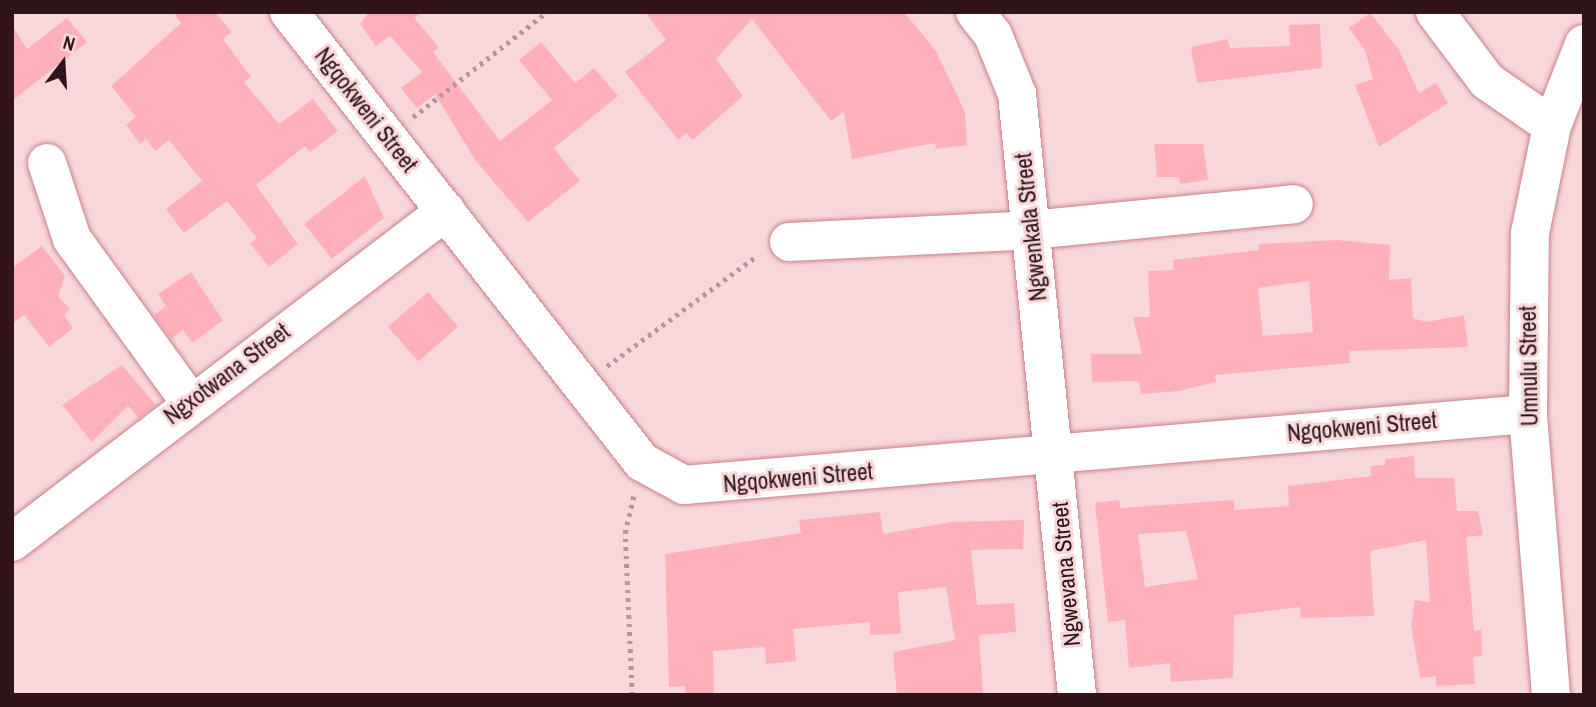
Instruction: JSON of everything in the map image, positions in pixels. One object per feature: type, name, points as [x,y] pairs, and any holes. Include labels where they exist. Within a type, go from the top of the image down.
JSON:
[{"type":"street","name":"Ngqokweni Street","points":[[289,12],[642,461],[684,485],[715,486],[1054,453],[1528,414]]},
{"type":"street","name":"Ngwenkala Street","points":[[975,12],[993,35],[1017,93],[1054,453]]},
{"type":"street","points":[[1436,12],[1487,81],[1552,126]]},
{"type":"street","name":"Umnulu Street","points":[[1551,695],[1528,414],[1530,233],[1552,126],[1584,44]]},
{"type":"street","points":[[47,163],[72,239],[190,402]]},
{"type":"street","points":[[789,242],[1031,230],[1294,204]]},
{"type":"street","name":"Ngxotwana Street","points":[[12,541],[190,402],[446,211]]},
{"type":"street","name":"Ngwevana Street","points":[[1054,453],[1077,695]]},
{"type":"path","points":[[387,136],[547,12]]},
{"type":"path","points":[[581,385],[762,252],[789,242]]},
{"type":"path","points":[[632,695],[625,533],[642,461]]},
{"type":"building","points":[[173,12],[215,12],[232,32],[223,39],[251,77],[244,82],[279,124],[313,99],[338,131],[310,152],[305,146],[256,185],[298,244],[269,267],[250,243],[257,238],[227,201],[184,233],[166,209],[202,181],[169,140],[155,151],[146,139],[140,144],[126,125],[136,117],[111,86],[181,23]]},
{"type":"building","points":[[369,12],[423,12],[414,18],[439,47],[433,52],[500,141],[552,100],[519,60],[541,42],[575,83],[594,68],[618,96],[554,148],[580,181],[528,222],[475,160],[435,94],[417,108],[401,88],[422,72],[390,36],[376,46],[360,24]]},
{"type":"building","points":[[645,12],[904,12],[936,51],[965,112],[967,145],[936,149],[935,143],[852,159],[844,112],[831,121],[752,19],[716,59],[743,96],[693,140],[686,133],[678,140],[625,72],[666,40]]},
{"type":"building","points":[[1370,13],[1398,48],[1419,93],[1436,83],[1448,103],[1379,147],[1355,85],[1373,79],[1365,50],[1349,28]]},
{"type":"building","points":[[67,18],[87,42],[12,101],[12,25],[27,49]]},
{"type":"building","points":[[1320,24],[1322,68],[1197,83],[1191,47],[1228,39],[1230,48],[1290,46],[1289,25]]},
{"type":"building","points":[[1154,144],[1203,144],[1208,180],[1180,184],[1179,177],[1157,177]]},
{"type":"building","points":[[365,176],[384,218],[332,259],[304,224]]},
{"type":"building","points":[[1338,240],[1390,245],[1389,280],[1411,278],[1413,318],[1426,322],[1464,315],[1468,347],[1349,351],[1350,363],[1215,375],[1216,382],[1179,391],[1141,394],[1139,381],[1092,382],[1091,354],[1142,354],[1133,317],[1150,317],[1148,271],[1174,270],[1173,260],[1259,250],[1259,244]],"holes":[[[1309,281],[1313,332],[1263,336],[1258,288]]]},
{"type":"building","points":[[42,246],[65,276],[58,296],[70,309],[64,315],[73,328],[49,347],[24,315],[12,324],[12,268]]},
{"type":"building","points":[[191,272],[223,320],[193,343],[183,330],[171,339],[154,315],[166,306],[158,294]]},
{"type":"building","points":[[428,292],[458,327],[418,361],[388,327]]},
{"type":"building","points":[[122,365],[156,405],[139,418],[128,406],[92,442],[62,405]]},
{"type":"building","points":[[1414,456],[1415,478],[1454,478],[1457,511],[1478,511],[1483,535],[1466,537],[1474,631],[1481,629],[1482,656],[1473,657],[1475,684],[1436,686],[1436,676],[1420,678],[1411,625],[1415,600],[1430,602],[1426,540],[1370,551],[1374,616],[1301,618],[1300,607],[1234,615],[1233,678],[1171,682],[1170,663],[1129,668],[1125,620],[1108,622],[1095,503],[1119,500],[1120,508],[1234,500],[1234,510],[1289,506],[1288,486],[1371,476],[1370,466],[1385,465],[1385,459]],"holes":[[[1186,531],[1198,579],[1145,587],[1138,534]]]},
{"type":"building","points":[[880,512],[883,534],[951,522],[1024,520],[1023,549],[971,550],[977,605],[1014,603],[1016,632],[979,635],[983,695],[897,695],[893,652],[955,640],[946,587],[898,592],[901,634],[870,635],[870,622],[793,629],[796,661],[766,664],[765,647],[713,651],[714,695],[685,695],[685,686],[669,687],[665,554],[801,533],[799,520]]}]
